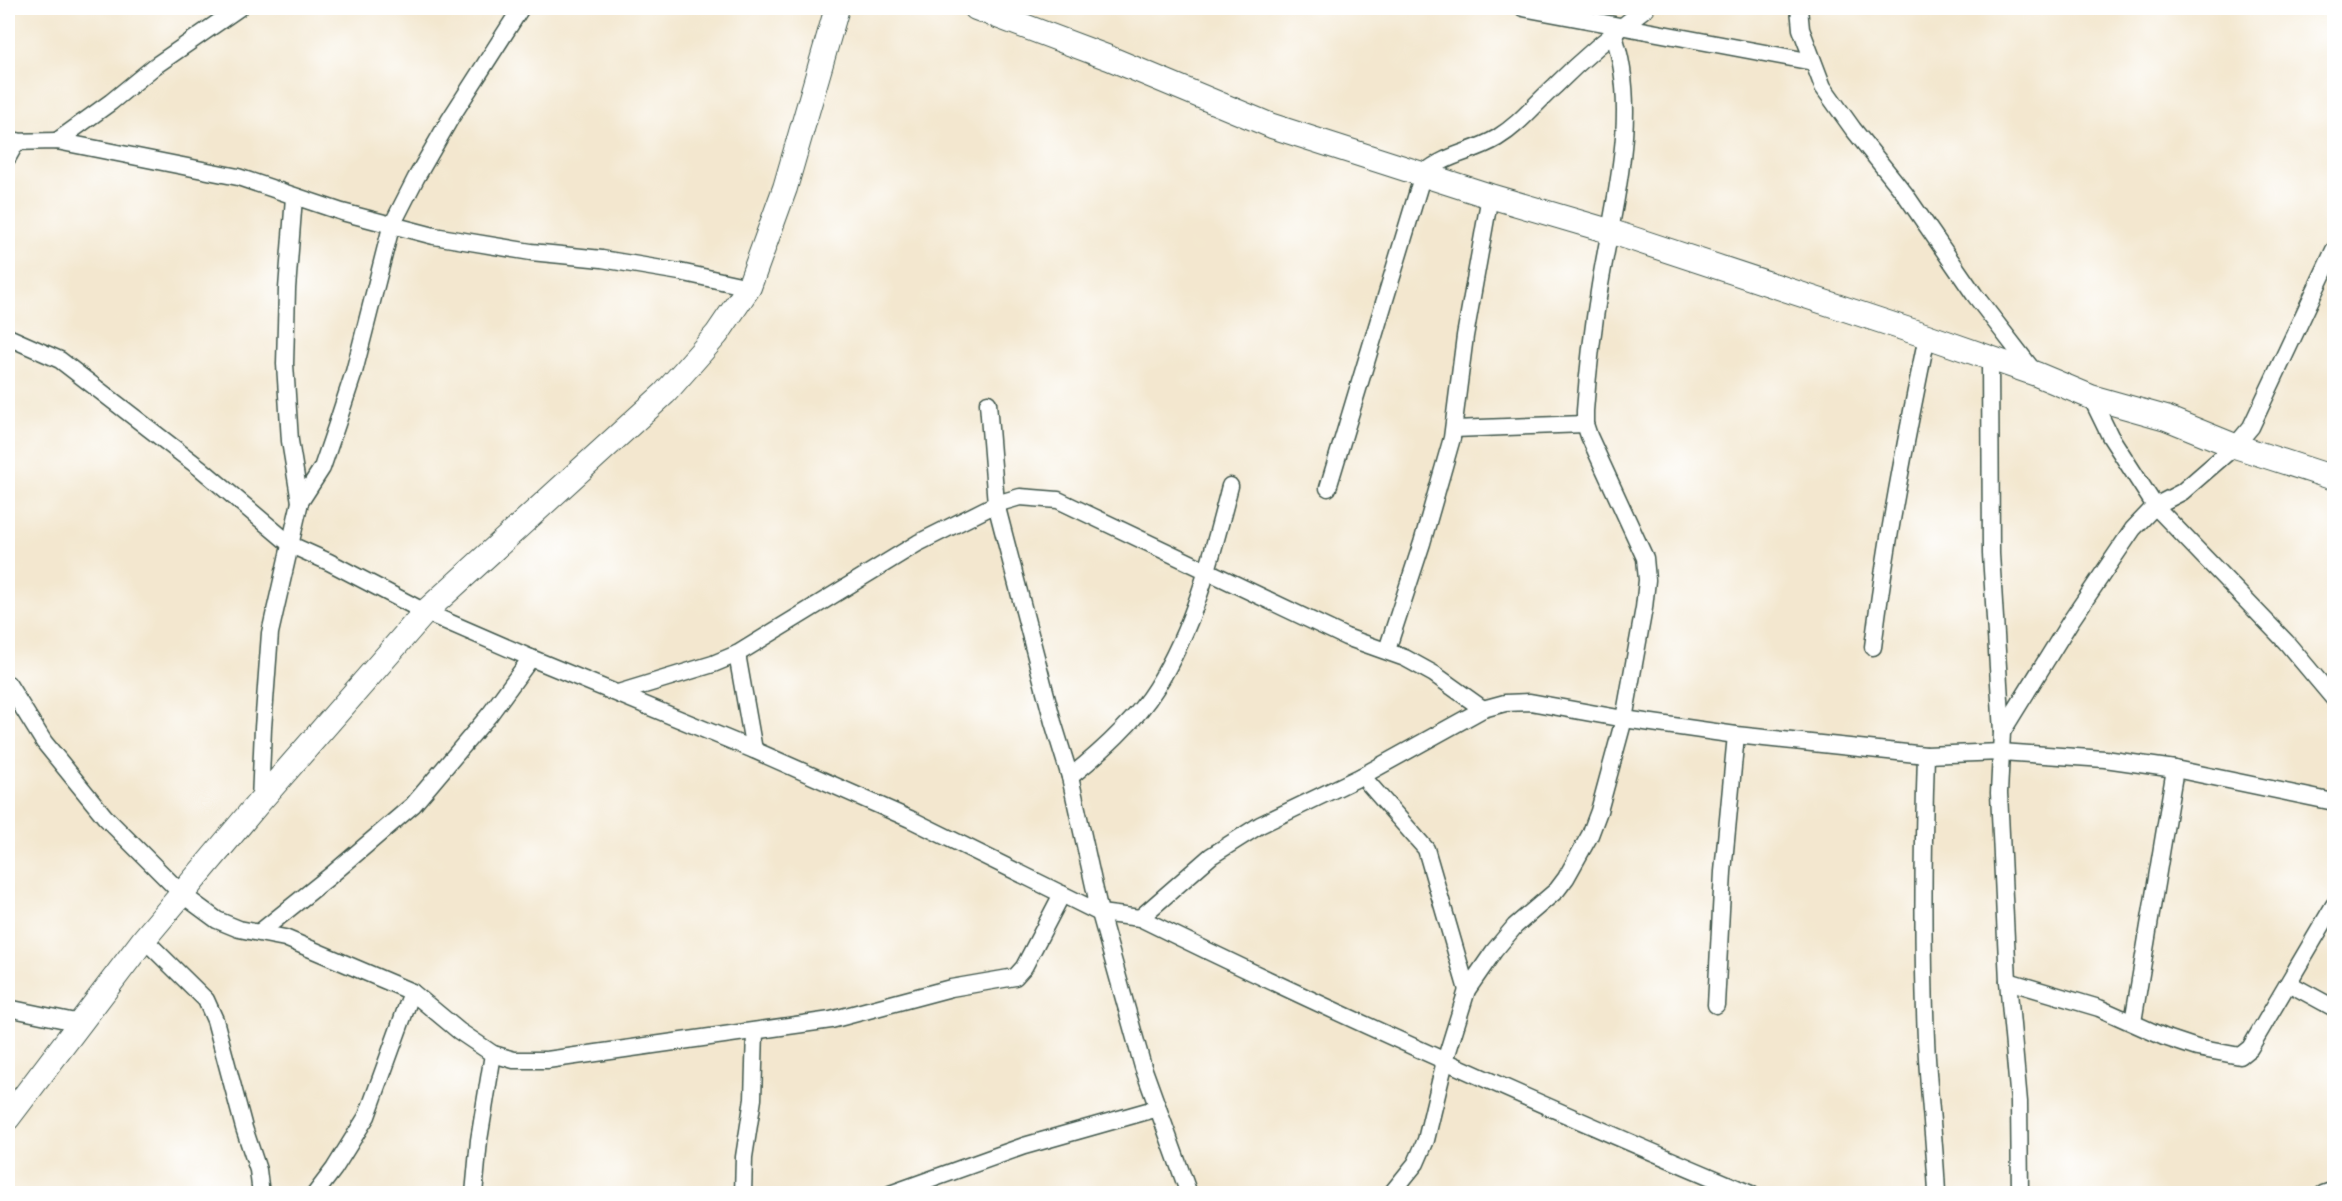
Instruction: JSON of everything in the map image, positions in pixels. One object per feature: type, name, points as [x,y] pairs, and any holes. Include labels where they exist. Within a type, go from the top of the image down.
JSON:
[{"type":"street","points":[[57,141],[111,102],[155,66],[239,8]]},
{"type":"street","points":[[260,801],[270,633],[300,502],[322,468],[337,424],[354,372],[391,227],[450,119],[521,8]]},
{"type":"street","points":[[8,1118],[144,939],[260,801],[425,612],[665,393],[717,334],[749,287],[785,188],[837,8]]},
{"type":"street","points":[[976,8],[1109,58],[1272,126],[1490,196],[1610,231],[1927,336],[2036,374],[2091,397],[2166,418],[2235,446],[2334,478]]},
{"type":"street","points":[[1523,8],[1617,30],[1717,42],[1813,62]]},
{"type":"street","points":[[1328,488],[1423,174],[1434,165],[1452,156],[1496,139],[1528,114],[1553,87],[1617,30],[1646,8]]},
{"type":"street","points":[[1799,8],[1801,29],[1823,87],[1905,194],[1974,294],[2036,374]]},
{"type":"street","points":[[1391,1194],[1416,1163],[1426,1140],[1445,1061],[1467,990],[1515,926],[1557,890],[1566,878],[1590,835],[1599,811],[1624,719],[1644,608],[1647,580],[1645,558],[1585,424],[1587,377],[1620,181],[1626,87],[1618,48],[1617,30]]},
{"type":"street","points":[[8,157],[12,141],[57,141],[238,177],[391,227],[531,252],[602,259],[680,272],[749,287]]},
{"type":"street","points":[[1387,650],[1422,543],[1454,429],[1465,336],[1490,196]]},
{"type":"street","points":[[294,197],[287,289],[285,364],[290,441],[300,502]]},
{"type":"street","points":[[2002,732],[2101,575],[2133,529],[2155,506],[2182,492],[2235,446],[2252,427],[2334,250]]},
{"type":"street","points":[[1873,647],[1901,468],[1927,336]]},
{"type":"street","points":[[8,337],[60,360],[200,468],[291,545],[425,612],[754,750],[910,819],[1100,913],[1140,918],[1445,1061],[1613,1136],[1751,1194]]},
{"type":"street","points":[[1990,358],[1991,554],[2002,732],[1999,793],[2008,981],[2019,1102],[2020,1194]]},
{"type":"street","points":[[2091,397],[2110,436],[2155,506],[2286,642],[2334,699]]},
{"type":"street","points":[[988,403],[996,504],[1053,722],[1070,777],[1100,913],[1124,1003],[1189,1194]]},
{"type":"street","points":[[1454,429],[1585,424]]},
{"type":"street","points":[[1070,777],[1126,725],[1155,689],[1191,621],[1208,572],[1230,486]]},
{"type":"street","points":[[618,693],[713,664],[737,654],[918,543],[996,504],[1020,497],[1058,500],[1346,637],[1387,650],[1434,674],[1483,709]]},
{"type":"street","points":[[737,654],[754,750]]},
{"type":"street","points":[[260,932],[413,805],[490,714],[531,658]]},
{"type":"street","points":[[8,684],[44,742],[105,817],[183,895],[217,920],[239,929],[285,938],[412,992],[493,1054],[514,1060],[547,1060],[831,1020],[951,988],[1015,977],[1024,967],[1062,894]]},
{"type":"street","points":[[1140,918],[1204,862],[1231,843],[1287,811],[1362,776],[1483,709],[1505,703],[1530,702],[1624,719],[1736,735],[1926,755],[2001,752],[2105,759],[2175,769],[2334,802]]},
{"type":"street","points":[[1716,1005],[1723,872],[1736,735]]},
{"type":"street","points":[[1926,755],[1922,896],[1923,950],[1926,1041],[1937,1194]]},
{"type":"street","points":[[2133,1022],[2175,769]]},
{"type":"street","points":[[1362,776],[1426,849],[1467,990]]},
{"type":"street","points":[[2008,981],[2098,1008],[2175,1041],[2224,1055],[2240,1056],[2250,1048],[2290,984],[2334,905]]},
{"type":"street","points":[[144,939],[206,1000],[215,1020],[244,1128],[258,1170],[261,1194]]},
{"type":"street","points":[[2290,984],[2334,1008]]},
{"type":"street","points":[[315,1194],[334,1169],[367,1116],[412,992]]},
{"type":"street","points":[[8,1008],[80,1023]]},
{"type":"street","points":[[743,1194],[744,1157],[753,1099],[755,1031]]},
{"type":"street","points":[[474,1194],[479,1140],[493,1054]]},
{"type":"street","points":[[890,1194],[1024,1146],[1158,1108]]},
{"type":"street","points":[[2323,1194],[2334,1190]]}]
